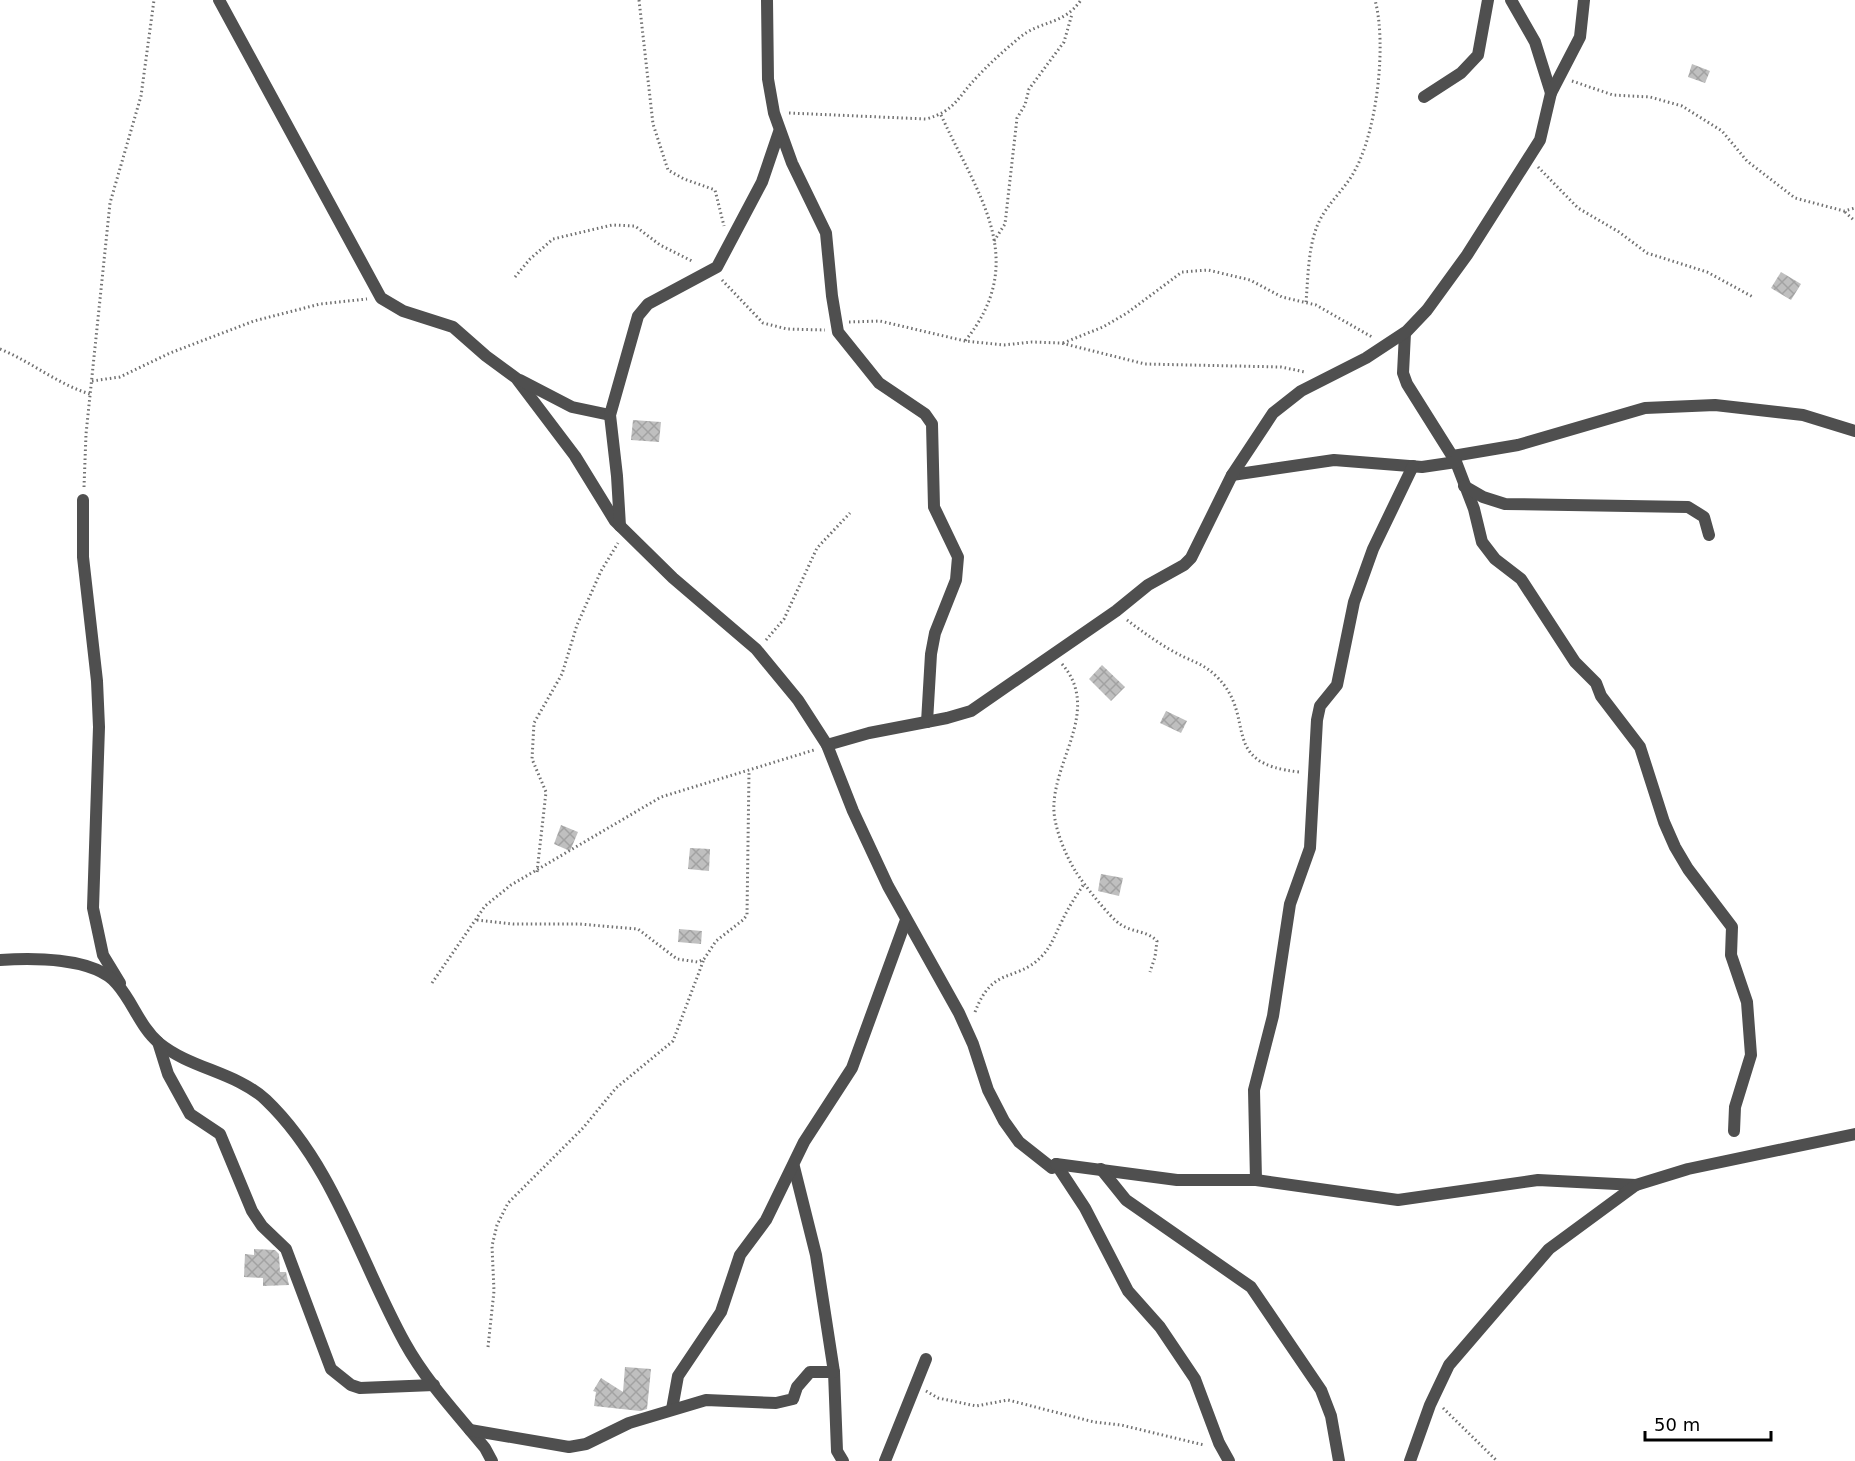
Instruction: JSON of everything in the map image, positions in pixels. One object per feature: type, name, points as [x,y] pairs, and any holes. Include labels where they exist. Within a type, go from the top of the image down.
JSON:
[{"type":"street","points":[[219,0],[381,298],[403,311],[446,322],[516,378],[572,407],[610,415]]},
{"type":"street","points":[[767,0],[768,79],[774,113],[779,132],[826,233],[837,327],[879,383],[929,417],[932,424],[934,507],[958,557],[956,580],[937,627],[931,654],[927,722]]},
{"type":"street","points":[[1424,98],[1461,73],[1478,55],[1488,0]]},
{"type":"street","points":[[1511,0],[1535,42],[1551,93]]},
{"type":"street","points":[[827,745],[869,733],[972,711],[1116,611],[1148,585],[1184,565],[1191,558],[1232,475],[1273,413],[1301,391],[1324,377],[1390,344],[1405,333],[1427,310],[1467,255],[1540,140],[1551,93],[1580,37],[1584,0]]},
{"type":"street","points":[[622,529],[610,415],[642,309],[717,267],[762,182],[779,132]]},
{"type":"street","points":[[1405,333],[1403,373],[1407,384],[1454,459],[1474,509],[1482,542],[1495,559],[1521,579],[1575,662],[1596,683],[1601,696],[1640,747],[1664,822],[1675,848],[1732,927],[1731,955],[1747,1002],[1751,1055],[1736,1107],[1734,1131]]},
{"type":"street","points":[[516,378],[569,447],[622,529],[673,578],[756,649],[798,700],[827,745],[853,811],[906,920],[959,1013],[970,1036],[988,1090],[1004,1121],[1019,1142],[1052,1168],[1056,1164],[1177,1180],[1256,1180],[1398,1200],[1538,1180],[1636,1185]]},
{"type":"street","points":[[1232,475],[1334,460],[1413,466],[1518,445],[1645,408],[1715,405],[1803,415],[1855,431]]},
{"type":"street","points":[[1256,1180],[1254,1090],[1273,1016],[1290,904],[1310,848],[1317,720],[1320,706],[1337,685],[1354,602],[1373,549],[1413,466]]},
{"type":"street","points":[[1464,486],[1483,497],[1505,504],[1689,507],[1704,517],[1709,535]]},
{"type":"street","points":[[83,500],[82,557],[97,681],[99,727],[93,908],[103,955],[126,999]]},
{"type":"street","points":[[672,1409],[678,1376],[721,1312],[740,1256],[766,1220],[794,1167],[804,1142],[852,1068],[906,920]]},
{"type":"street","points":[[0,960],[34,958],[75,963],[116,982],[147,1032],[158,1042],[186,1060],[256,1091],[294,1130],[346,1215],[405,1342],[434,1385],[492,1461]]},
{"type":"street","points":[[158,1042],[168,1074],[190,1114],[220,1134],[252,1211],[262,1226],[286,1249],[331,1369],[351,1385],[360,1388],[434,1385]]},
{"type":"street","points":[[1410,1461],[1433,1399],[1449,1365],[1498,1311],[1535,1263],[1549,1249],[1636,1185],[1688,1169],[1855,1134]]},
{"type":"street","points":[[1056,1164],[1085,1208],[1128,1291],[1160,1326],[1195,1379],[1226,1456]]},
{"type":"street","points":[[794,1167],[816,1254],[834,1372],[835,1437],[837,1451],[843,1461]]},
{"type":"street","points":[[1101,1169],[1126,1200],[1251,1287],[1321,1390],[1331,1416],[1339,1461]]},
{"type":"street","points":[[885,1461],[926,1359]]},
{"type":"street","points":[[470,1430],[569,1447],[586,1444],[629,1424],[706,1400],[776,1403],[793,1400],[797,1387],[810,1372],[834,1372]]},
{"type":"path","points":[[83,500],[90,394],[110,203],[141,96],[154,0]]},
{"type":"path","points":[[639,0],[653,124],[668,170],[684,179],[715,190],[729,244]]},
{"type":"path","points":[[994,241],[1005,224],[1017,118],[1025,105],[1029,89],[1064,42],[1072,14],[1081,0]]},
{"type":"path","points":[[1306,302],[1315,230],[1326,209],[1354,171],[1379,87],[1381,49],[1375,0]]},
{"type":"path","points":[[774,113],[926,119],[941,115],[956,104],[976,77],[1022,35],[1072,14]]},
{"type":"path","points":[[1558,76],[1613,95],[1650,97],[1682,106],[1722,131],[1747,161],[1795,198],[1844,211],[1855,221]]},
{"type":"path","points":[[941,115],[975,182],[994,241],[998,269],[981,321],[964,341]]},
{"type":"path","points":[[1528,158],[1578,208],[1619,232],[1647,253],[1707,272],[1753,297]]},
{"type":"path","points":[[1844,211],[1855,208]]},
{"type":"path","points":[[515,277],[553,239],[612,225],[635,226],[660,245],[712,269],[763,323],[787,329],[837,327],[880,321],[964,341],[1004,345],[1032,342],[1061,343],[1145,364],[1281,367],[1324,377]]},
{"type":"path","points":[[1061,343],[1103,327],[1182,272],[1208,270],[1226,272],[1250,280],[1282,297],[1306,302],[1390,344]]},
{"type":"path","points":[[92,381],[120,377],[180,348],[254,321],[320,304],[381,298]]},
{"type":"path","points":[[0,349],[24,360],[58,382],[90,394]]},
{"type":"path","points":[[756,649],[784,619],[817,548],[850,513]]},
{"type":"path","points":[[537,872],[546,792],[532,759],[534,723],[562,674],[577,625],[622,529]]},
{"type":"path","points":[[1116,611],[1184,657],[1206,666],[1222,682],[1231,692],[1246,749],[1257,761],[1279,770],[1315,773]]},
{"type":"path","points":[[1053,653],[1067,669],[1075,686],[1078,702],[1078,719],[1058,779],[1053,806],[1066,849],[1084,884],[1119,924],[1146,932],[1156,942],[1155,957],[1150,972]]},
{"type":"path","points":[[432,983],[485,906],[511,885],[537,872],[622,818],[661,797],[749,772],[827,745]]},
{"type":"path","points":[[488,1347],[494,1291],[492,1246],[497,1225],[508,1203],[583,1128],[616,1088],[673,1041],[704,959],[716,941],[747,915],[749,772]]},
{"type":"path","points":[[970,1036],[971,1022],[986,990],[1004,975],[1029,968],[1051,946],[1063,919],[1084,884]]},
{"type":"path","points":[[476,919],[513,924],[579,924],[638,929],[677,959],[698,962],[704,959]]},
{"type":"path","points":[[916,1386],[938,1398],[976,1406],[1008,1400],[1094,1422],[1191,1440],[1226,1456]]},
{"type":"path","points":[[1433,1399],[1497,1461]]},
{"type":"building","points":[[1692,64],[1710,71],[1705,83],[1688,77]]},
{"type":"building","points":[[1781,272],[1801,284],[1791,300],[1771,288]]},
{"type":"building","points":[[633,420],[661,422],[659,442],[631,440]]},
{"type":"building","points":[[1102,665],[1125,687],[1111,701],[1089,679]]},
{"type":"building","points":[[1166,711],[1187,721],[1181,733],[1160,723]]},
{"type":"building","points":[[561,825],[578,832],[570,851],[554,844]]},
{"type":"building","points":[[690,848],[710,849],[709,871],[688,869]]},
{"type":"building","points":[[1101,874],[1123,878],[1119,896],[1098,891]]},
{"type":"building","points":[[679,929],[702,931],[701,944],[678,942]]},
{"type":"building","points":[[254,1249],[275,1250],[279,1254],[280,1272],[286,1272],[289,1285],[263,1286],[263,1278],[244,1277],[245,1254],[254,1255]]},
{"type":"building","points":[[625,1367],[651,1369],[647,1409],[640,1411],[594,1406],[596,1392],[593,1391],[601,1378],[623,1392]]}]
